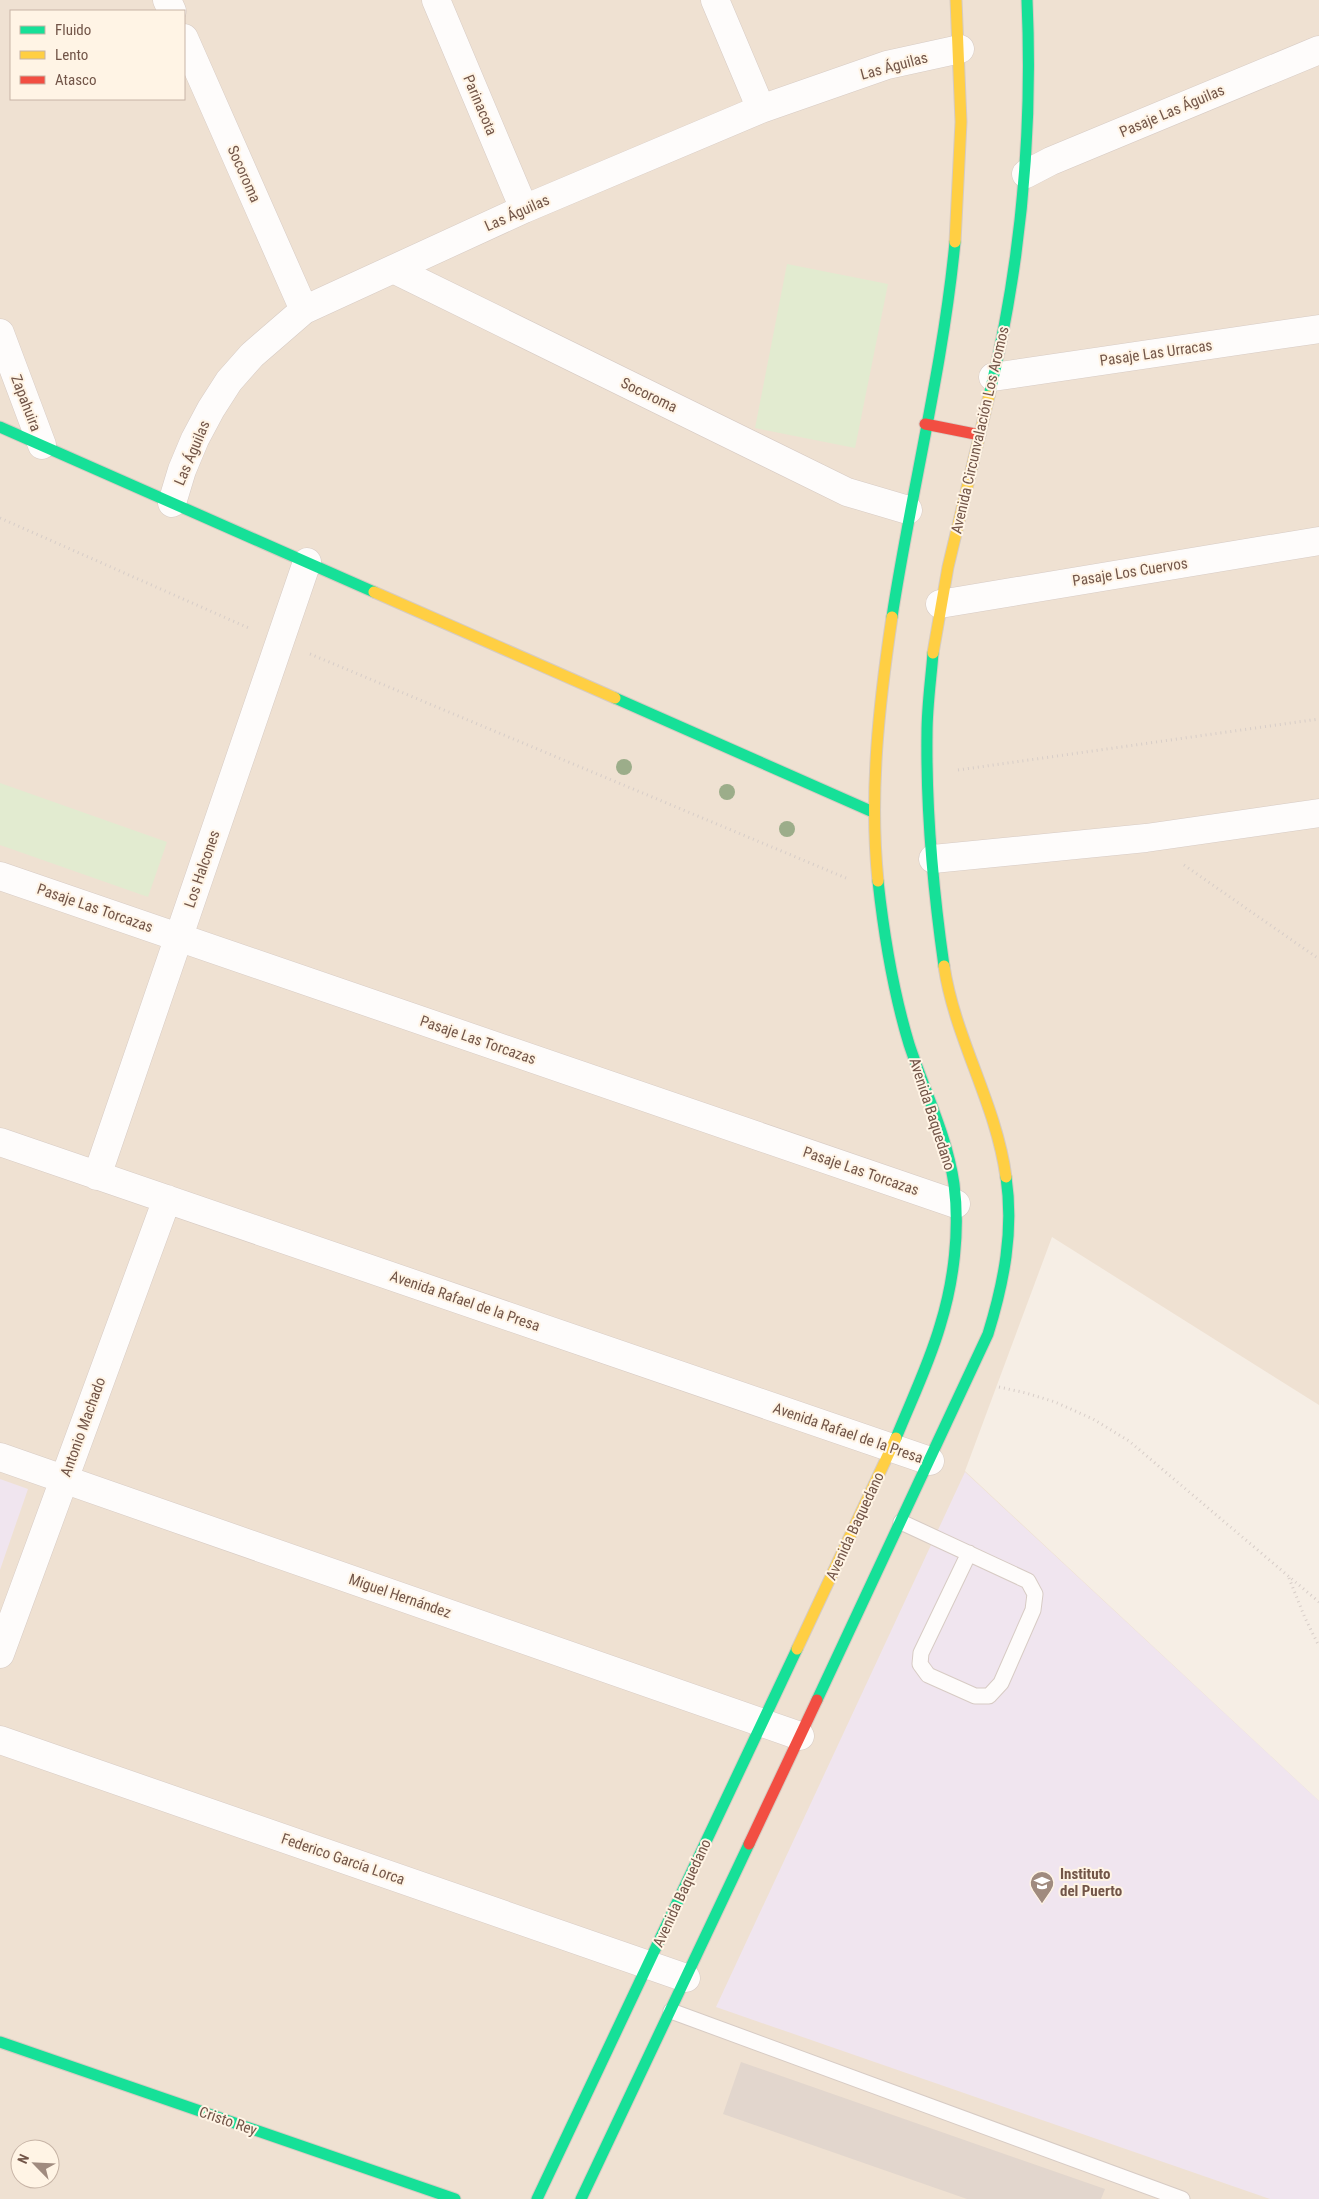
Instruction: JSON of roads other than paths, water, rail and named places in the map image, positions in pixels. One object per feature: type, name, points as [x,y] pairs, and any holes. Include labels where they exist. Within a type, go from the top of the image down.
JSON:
[{"type":"main road","points":[[0,427],[874,812],[882,700],[893,605],[908,510],[944,323],[955,246],[962,128],[960,49],[956,0]]},
{"type":"main road","name":"Avenida Circunvalación Los Aromos","points":[[933,859],[928,775],[929,690],[940,604],[980,435],[1009,300],[1019,243],[1030,108],[1027,0]]},
{"type":"main road","points":[[925,424],[980,435]]},
{"type":"main road","name":"Avenida Baquedano","points":[[537,2199],[892,1448],[941,1324],[954,1245],[956,1204],[946,1146],[909,1043],[896,993],[879,891],[874,812]]},
{"type":"main road","points":[[581,2199],[930,1461],[988,1334],[1000,1295],[1007,1256],[1010,1216],[1002,1147],[992,1114],[964,1045],[944,969],[934,896],[933,859]]},
{"type":"main road","name":"Cristo Rey","points":[[0,2042],[455,2199]]},
{"type":"street","name":"Parinacota","points":[[436,0],[524,209]]},
{"type":"street","points":[[715,0],[761,109]]},
{"type":"street","name":"Socoroma","points":[[185,40],[304,310]]},
{"type":"street","name":"Las Águilas","points":[[172,503],[182,470],[195,439],[211,409],[252,355],[304,310],[524,209],[761,109],[887,65],[960,49]]},
{"type":"street","name":"Pasaje Las Águilas","points":[[1026,174],[1051,161],[1319,50]]},
{"type":"street","name":"Socoroma","points":[[393,269],[847,492],[908,510]]},
{"type":"street","name":"Pasaje Las Urracas","points":[[992,377],[1319,329]]},
{"type":"street","name":"Zapahuira","points":[[0,333],[42,445]]},
{"type":"street","name":"Pasaje Los Cuervos","points":[[940,604],[1319,541]]},
{"type":"street","name":"Los Halcones","points":[[97,1176],[307,562]]},
{"type":"street","points":[[933,859],[1146,838],[1319,813]]},
{"type":"street","name":"Pasaje Las Torcazas","points":[[0,876],[956,1204]]},
{"type":"street","name":"Avenida Rafael de la Presa","points":[[0,1142],[930,1461]]},
{"type":"street","name":"Antonio Machado","points":[[0,1654],[167,1199]]},
{"type":"street","name":"Miguel Hernández","points":[[0,1457],[800,1736]]},
{"type":"street","name":"Federico García Lorca","points":[[0,1740],[686,1978]]},
{"type":"lane","points":[[901,1522],[969,1552],[1028,1582],[1035,1594],[1034,1610],[1001,1683],[989,1696],[975,1696],[928,1675],[920,1664],[922,1653],[969,1552]]},
{"type":"lane","points":[[671,2010],[1182,2199]]},
{"type":"place","name":"Instituto del Puerto","points":[[1042,1904]]}]
